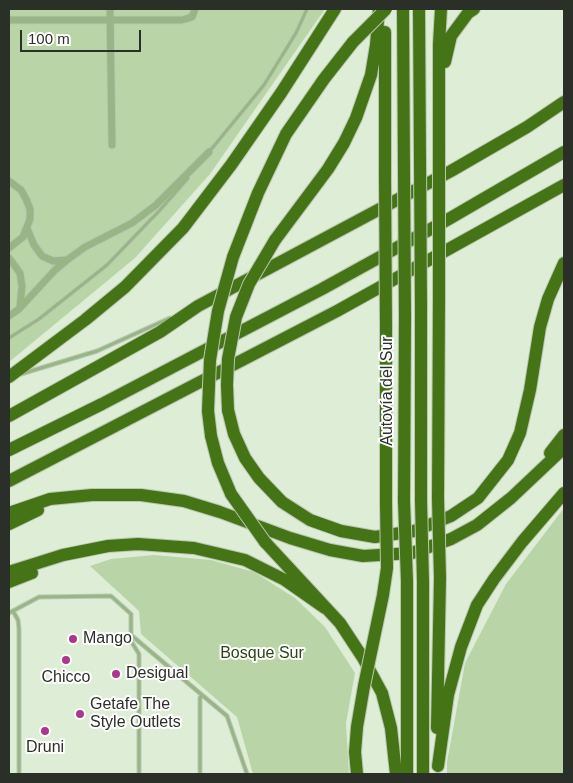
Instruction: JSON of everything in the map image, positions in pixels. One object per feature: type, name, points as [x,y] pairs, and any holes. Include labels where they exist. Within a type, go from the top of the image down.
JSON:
[{"type":"highway","points":[[9,377],[86,320],[125,287],[183,228],[237,157],[335,9]]},
{"type":"highway","points":[[379,9],[371,75],[356,118],[344,143],[328,169],[276,240],[249,284],[236,317],[228,359],[228,410],[234,434],[245,458],[259,478],[282,502],[310,520],[341,531],[375,537],[414,531],[451,516],[478,498],[508,460],[520,433],[540,327],[548,298],[564,263]]},
{"type":"highway","points":[[385,9],[353,42],[324,79],[286,134],[258,193],[233,257],[218,312],[210,360],[208,411],[211,436],[218,463],[231,494],[265,542],[340,623],[363,658],[382,693],[391,728],[396,774]]},
{"type":"highway","points":[[357,774],[357,728],[386,577],[385,9]]},
{"type":"highway","name":"Autovía del Sur","points":[[403,9],[404,501],[407,774]]},
{"type":"highway","name":"Autovía del Sur","points":[[419,9],[423,774]]},
{"type":"highway","points":[[438,770],[437,712],[440,578],[438,499],[440,298],[439,44],[441,9]]},
{"type":"highway","points":[[439,107],[446,52],[451,36],[468,13],[474,9]]},
{"type":"highway","points":[[451,171],[528,127],[564,102]]},
{"type":"highway","points":[[9,416],[160,332],[198,306],[564,112]]},
{"type":"highway","points":[[9,450],[102,404],[322,288],[564,152]]},
{"type":"highway","points":[[9,481],[337,311],[564,185]]},
{"type":"highway","points":[[511,498],[564,435]]},
{"type":"highway","points":[[9,513],[50,499],[92,495],[140,495],[184,502],[220,512],[290,538],[330,550],[363,556],[412,553],[451,539],[477,525],[511,498],[564,448]]},
{"type":"highway","points":[[438,770],[448,695],[461,647],[477,605],[522,542],[564,493]]},
{"type":"highway","points":[[9,524],[40,509],[92,495]]},
{"type":"highway","points":[[9,572],[63,555],[108,546],[138,544],[194,548],[245,560],[286,580],[325,608]]},
{"type":"highway","points":[[9,582],[64,563],[138,544]]},
{"type":"street","points":[[110,9],[112,145]]},
{"type":"street","points":[[9,20],[182,20],[192,17],[195,9]]},
{"type":"street","points":[[9,316],[19,309],[66,260],[85,247],[132,223],[156,205],[210,152]]},
{"type":"street","points":[[9,182],[21,190],[30,209],[30,219],[23,237],[9,248]]},
{"type":"street","points":[[27,228],[34,245],[42,256],[53,261],[66,260]]},
{"type":"street","points":[[9,258],[20,273],[22,299],[19,309]]},
{"type":"lane","points":[[9,338],[39,319],[107,265],[160,210],[264,85],[296,33],[307,9]]},
{"type":"lane","points":[[9,377],[97,351],[198,306]]},
{"type":"lane","points":[[19,774],[18,620],[11,612],[39,597],[111,596],[131,614],[131,641],[139,654],[139,774]]},
{"type":"lane","points":[[131,635],[227,716],[247,774]]},
{"type":"lane","points":[[200,774],[200,698],[202,695]]},
{"type":"green space","points":[[9,9],[325,9],[210,174],[135,258],[9,362]]},
{"type":"green space","points":[[564,508],[564,774],[447,774],[447,762],[465,663],[506,584]]},
{"type":"green space","name":"Bosque Sur","points":[[154,555],[211,560],[254,572],[295,598],[325,627],[355,673],[346,723],[349,774],[253,774],[237,717],[141,634],[139,611],[90,566],[111,559]]},
{"type":"place","name":"Mango","points":[[73,639]]},
{"type":"place","name":"Chicco","points":[[66,660]]},
{"type":"place","name":"Desigual","points":[[116,674]]},
{"type":"place","name":"Getafe The Style Outlets","points":[[80,714]]},
{"type":"place","name":"Druni","points":[[45,731]]}]
